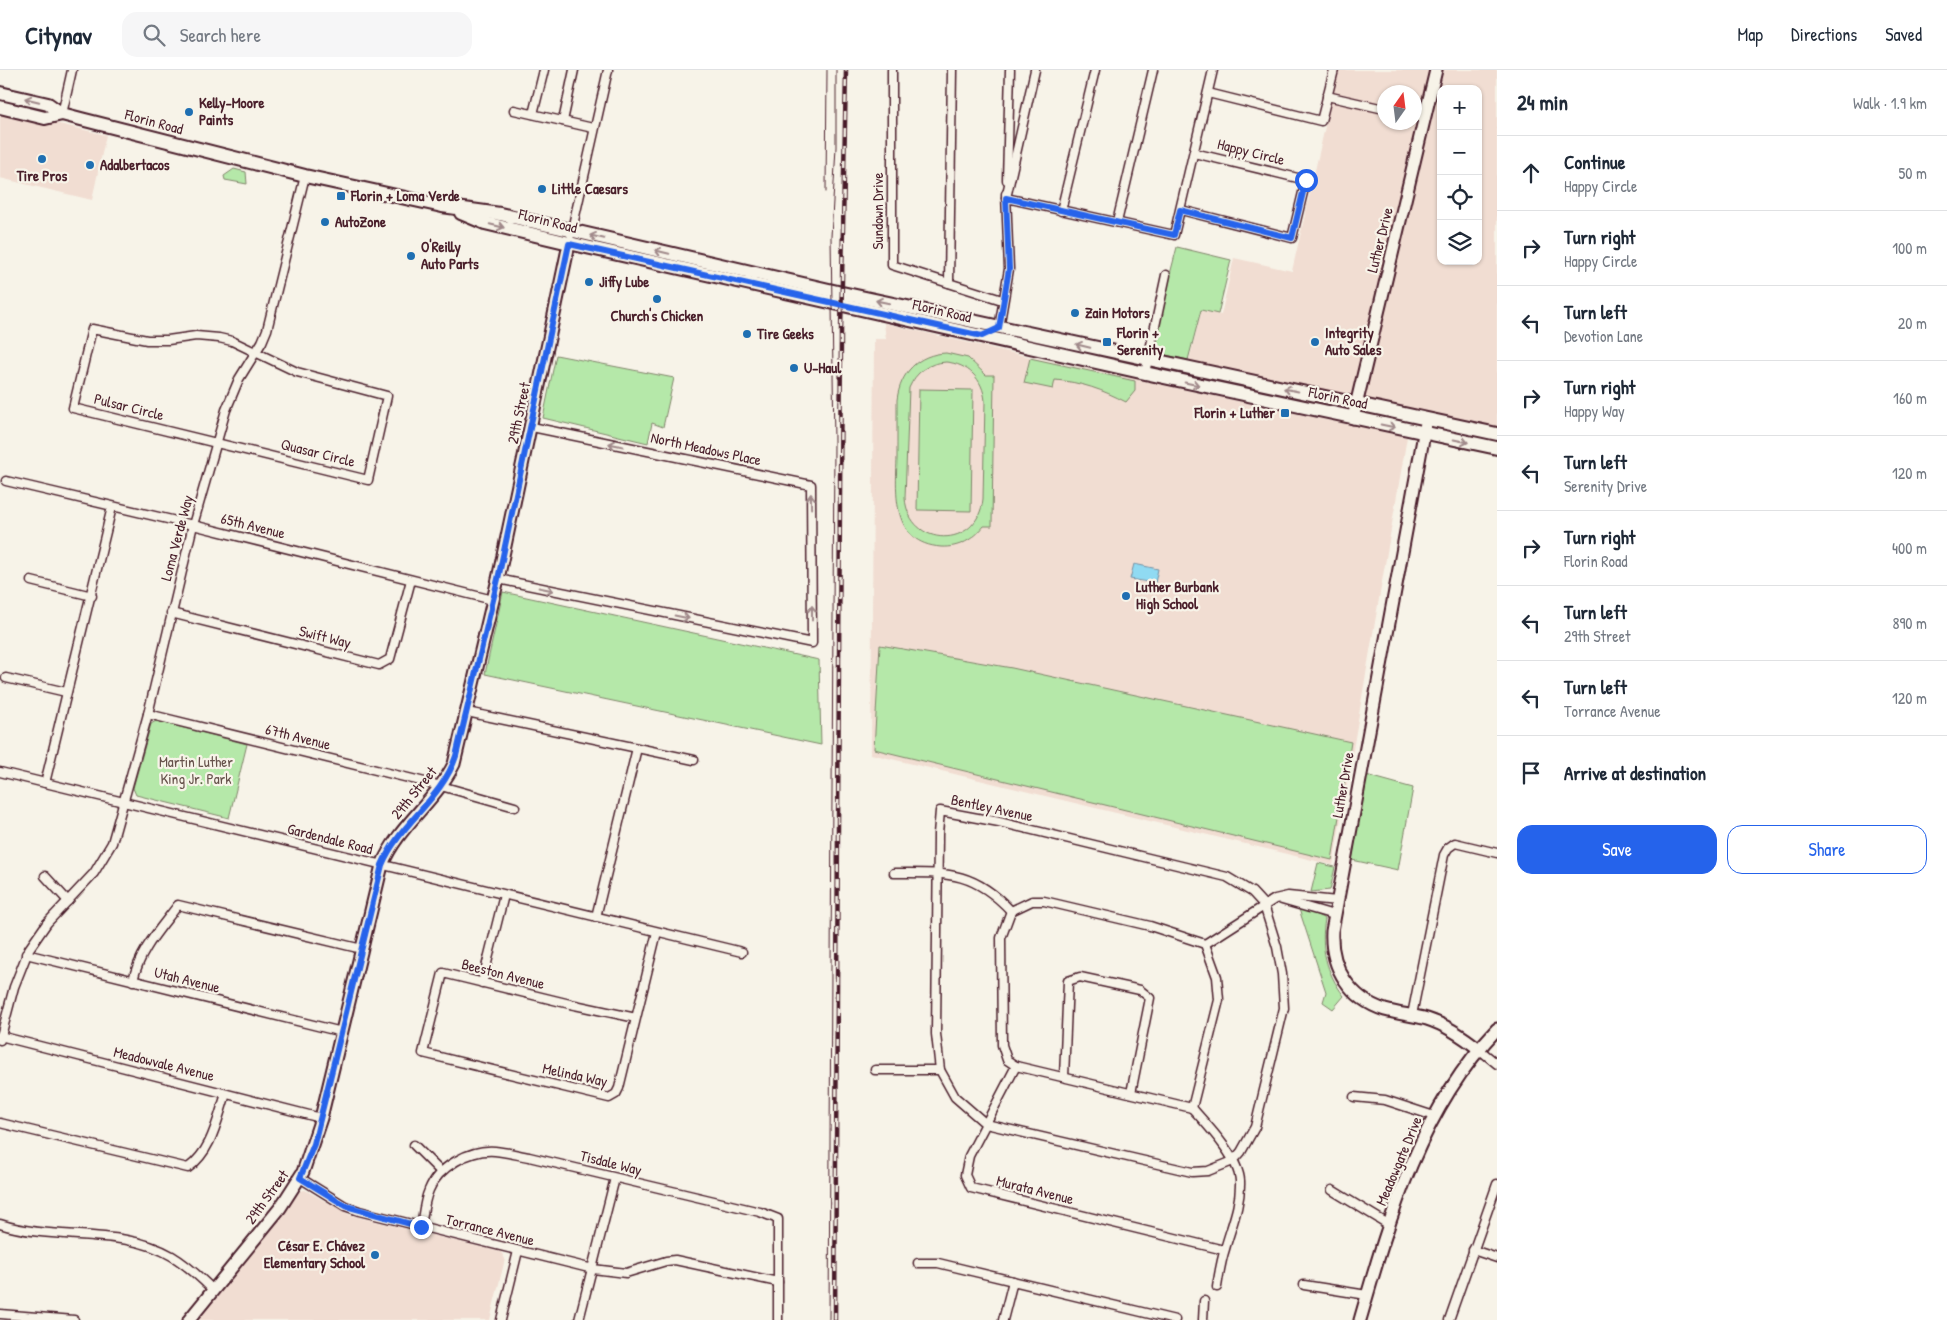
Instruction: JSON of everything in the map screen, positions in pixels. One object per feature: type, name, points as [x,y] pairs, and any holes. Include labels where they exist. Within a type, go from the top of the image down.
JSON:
[{"type":"main road","name":"Florin Road","points":[[0,93],[48,104],[62,114],[305,176],[442,206],[485,223],[571,238],[1497,434]]},
{"type":"main road","name":"Florin Road","points":[[0,107],[45,118],[62,114]]},
{"type":"main road","name":"Florin Road","points":[[571,238],[1145,373],[1497,448]]},
{"type":"main road","points":[[982,336],[999,328]]},
{"type":"street","points":[[62,114],[72,70]]},
{"type":"street","points":[[533,114],[544,70]]},
{"type":"street","points":[[563,121],[574,70]]},
{"type":"street","points":[[571,238],[608,70]]},
{"type":"street","name":"Sundown Drive","points":[[892,70],[892,266],[1002,300]]},
{"type":"street","points":[[949,283],[952,70]]},
{"type":"street","points":[[999,328],[1002,300],[1009,269],[1006,198],[1010,70]]},
{"type":"street","points":[[1006,198],[1035,70]]},
{"type":"street","points":[[1061,211],[1095,70]]},
{"type":"street","points":[[1117,222],[1153,70]]},
{"type":"street","points":[[1006,198],[1174,235],[1213,70]]},
{"type":"street","points":[[1208,93],[1320,121],[1334,70]]},
{"type":"street","name":"Luther Drive","points":[[1422,111],[1436,70]]},
{"type":"street","points":[[1327,96],[1377,107]]},
{"type":"street","points":[[514,110],[594,128]]},
{"type":"street","name":"Luther Drive","points":[[1352,418],[1417,130]]},
{"type":"street","name":"Happy Circle","points":[[1180,210],[1292,238],[1306,180],[1194,153]]},
{"type":"street","name":"Loma Verde Way","points":[[0,1037],[14,987],[26,954],[47,923],[94,873],[112,843],[148,714],[193,525],[232,393],[256,353],[267,330],[305,176]]},
{"type":"street","name":"29th Street","points":[[189,1320],[280,1208],[300,1178],[310,1157],[321,1118],[382,865],[395,840],[441,786],[454,764],[532,427],[571,238]]},
{"type":"street","points":[[1145,373],[1166,275]]},
{"type":"street","name":"Pulsar Circle","points":[[218,443],[73,408],[92,329],[147,340],[208,336],[232,341],[256,353]]},
{"type":"street","name":"Quasar Circle","points":[[218,443],[368,480],[387,396],[317,378],[256,353]]},
{"type":"street","name":"Luther Drive","points":[[1426,419],[1334,915],[1332,946],[1336,964],[1344,981],[1357,994],[1373,1005],[1390,1012],[1412,1015],[1443,1026],[1480,1050],[1497,1064]]},
{"type":"street","name":"North Meadows Place","points":[[498,579],[812,643],[811,485],[532,427]]},
{"type":"street","name":"65th Avenue","points":[[6,481],[193,525],[493,600]]},
{"type":"street","points":[[45,783],[66,692],[92,596],[112,507]]},
{"type":"street","name":"Swift Way","points":[[171,613],[379,665],[390,659],[411,580]]},
{"type":"street","points":[[31,581],[92,596]]},
{"type":"street","points":[[6,678],[66,692]]},
{"type":"street","points":[[467,712],[694,760]]},
{"type":"street","name":"67th Avenue","points":[[148,714],[441,786],[515,808]]},
{"type":"street","points":[[596,917],[637,748]]},
{"type":"street","name":"Gardendale Road","points":[[0,772],[742,952]]},
{"type":"street","name":"Bentley Avenue","points":[[986,1124],[955,1096],[940,1070],[936,1034],[938,834],[940,811],[999,822],[1227,877],[1252,892],[1264,906]]},
{"type":"street","points":[[1412,1015],[1444,855],[1448,848],[1455,843],[1497,853]]},
{"type":"street","points":[[894,873],[939,873],[966,878],[982,884],[1011,911]]},
{"type":"street","points":[[45,876],[68,902]]},
{"type":"street","points":[[482,983],[504,895]]},
{"type":"street","points":[[1205,944],[1275,899],[1288,896],[1337,901]]},
{"type":"street","points":[[1275,899],[1334,915]]},
{"type":"street","points":[[1205,944],[1150,926],[1044,901],[1032,901],[1011,911],[1001,938],[1002,1045],[1007,1060],[1016,1066],[1192,1108],[1212,1130],[1232,1160],[1240,1180],[1238,1207],[1224,1250],[1217,1287]]},
{"type":"street","points":[[133,981],[144,949],[178,905],[362,949]]},
{"type":"street","points":[[986,1124],[1192,1172],[1208,1171],[1232,1160],[1240,1152],[1255,1127],[1284,1008],[1278,947],[1264,906]]},
{"type":"street","name":"Melinda Way","points":[[423,1053],[609,1098],[616,1094],[619,1088],[657,932]]},
{"type":"street","points":[[1192,1108],[1219,1000],[1217,977],[1205,944]]},
{"type":"street","name":"Utah Avenue","points":[[26,954],[342,1032]]},
{"type":"street","name":"Beeston Avenue","points":[[423,1053],[443,973],[636,1018]]},
{"type":"street","points":[[1064,1077],[1068,981],[1080,977],[1140,990],[1150,998],[1131,1092]]},
{"type":"street","name":"Meadowgate Drive","points":[[1360,1320],[1388,1224],[1411,1160],[1434,1116],[1497,1029]]},
{"type":"street","name":"Meadowvale Avenue","points":[[0,1037],[321,1118]]},
{"type":"street","name":"Murata Avenue","points":[[1016,1066],[969,1156],[965,1175],[971,1188],[1224,1250]]},
{"type":"street","points":[[875,1070],[940,1070]]},
{"type":"street","points":[[0,1123],[188,1168],[199,1160],[212,1138],[226,1094]]},
{"type":"street","points":[[1354,1097],[1385,1100],[1434,1116]]},
{"type":"street","points":[[414,1145],[441,1172]]},
{"type":"street","name":"Tisdale Way","points":[[421,1227],[426,1197],[434,1179],[441,1172],[466,1157],[493,1151],[529,1157],[760,1212],[778,1219],[778,1282]]},
{"type":"street","name":"Torrance Avenue","points":[[300,1178],[346,1206],[421,1227],[592,1269],[626,1273],[666,1261],[676,1260],[778,1282]]},
{"type":"street","points":[[579,1320],[615,1178]]},
{"type":"street","points":[[1449,1320],[1497,1184]]},
{"type":"street","points":[[1332,1190],[1388,1224]]},
{"type":"street","points":[[0,1224],[32,1230],[142,1243],[183,1263],[213,1290]]},
{"type":"street","points":[[501,1320],[518,1250]]},
{"type":"street","points":[[1473,1250],[1497,1258]]},
{"type":"street","points":[[918,1263],[938,1263],[1175,1320]]},
{"type":"street","points":[[1003,1320],[1013,1281]]},
{"type":"street","points":[[778,1282],[778,1320]]},
{"type":"street","points":[[1304,1285],[1367,1295]]},
{"type":"street","points":[[1203,1320],[1204,1301]]},
{"type":"street","points":[[0,1314],[16,1318],[74,1320]]},
{"type":"shaded area","points":[[1338,70],[1497,70],[1497,441],[1186,373],[1201,310],[1221,315],[1234,258],[1292,271]]},
{"type":"shaded area","points":[[0,110],[106,135],[92,200],[0,178]]},
{"type":"shaded area","name":"Luther Burbank High School","points":[[884,323],[1017,354],[1407,437],[1333,865],[871,754],[874,339],[886,339]]},
{"type":"shaded area","name":"César E. Chávez Elementary School","points":[[305,1190],[350,1215],[501,1252],[505,1259],[490,1320],[196,1320],[300,1191]]},
{"type":"green space","points":[[234,169],[246,172],[247,184],[225,180],[224,176]]},
{"type":"green space","points":[[1177,247],[1231,260],[1218,314],[1201,310],[1188,360],[1153,352],[1152,344]]},
{"type":"green space","points":[[946,353],[968,358],[986,375],[994,375],[992,526],[984,526],[966,542],[948,547],[925,544],[913,536],[905,527],[897,501],[896,487],[897,400],[899,390],[902,381],[912,367],[919,361],[936,354]],"holes":[[[946,362],[954,363],[973,374],[984,393],[983,499],[978,516],[969,528],[957,535],[944,537],[930,534],[918,527],[909,515],[905,498],[909,388],[915,377],[928,366]]]},
{"type":"green space","points":[[556,355],[674,378],[663,427],[652,423],[648,443],[543,418]]},
{"type":"green space","points":[[1030,358],[1135,381],[1135,391],[1126,402],[1100,390],[1074,383],[1055,380],[1053,389],[1024,383]]},
{"type":"green space","points":[[919,389],[973,390],[971,511],[917,510]]},
{"type":"green space","points":[[503,592],[819,660],[821,745],[485,674]]},
{"type":"green space","points":[[880,645],[1012,668],[1351,742],[1332,860],[874,749]]},
{"type":"green space","name":"Martin Luther King Jr. Park","points":[[156,721],[247,744],[229,818],[136,795],[133,788],[151,724]]},
{"type":"green space","points":[[1366,775],[1413,788],[1398,870],[1352,860]]},
{"type":"green space","points":[[1318,863],[1335,867],[1330,890],[1311,892]]},
{"type":"green space","points":[[1303,908],[1325,919],[1323,940],[1326,959],[1333,978],[1344,996],[1333,1009],[1323,1002],[1326,992],[1299,909]]},
{"type":"water","points":[[1134,564],[1158,569],[1155,583],[1130,579]]},
{"type":"tram line","points":[[826,192],[827,70]]},
{"type":"tram line","points":[[829,1320],[834,441],[831,237],[836,147],[836,70]]},
{"type":"railway","points":[[835,1320],[841,332],[846,70]]},
{"type":"place","name":"Kelly-Moore Paints","points":[[189,112]]},
{"type":"place","name":"Tire Pros","points":[[42,159]]},
{"type":"place","name":"Adalbertacos","points":[[90,165]]},
{"type":"place","name":"Little Caesars","points":[[542,189]]},
{"type":"place","name":"Florin + Loma Verde","points":[[341,196]]},
{"type":"place","name":"AutoZone","points":[[325,222]]},
{"type":"place","name":"O'Reilly Auto Parts","points":[[411,256]]},
{"type":"place","name":"Jiffy Lube","points":[[589,282]]},
{"type":"place","name":"Church's Chicken","points":[[657,299]]},
{"type":"place","name":"Zain Motors","points":[[1075,313]]},
{"type":"place","name":"Tire Geeks","points":[[747,334]]},
{"type":"place","name":"Florin + Serenity","points":[[1107,342]]},
{"type":"place","name":"Integrity Auto Sales","points":[[1315,342]]},
{"type":"place","name":"U-Haul","points":[[794,368]]},
{"type":"place","name":"Florin + Luther","points":[[1285,413]]},
{"type":"place","name":"Luther Burbank High School","points":[[1126,596]]},
{"type":"place","name":"César E. Chávez Elementary School","points":[[375,1255]]},
{"type":"route","points":[[421,1227],[346,1206],[300,1178],[314,1144],[382,865],[395,840],[441,786],[454,764],[532,427],[569,244],[982,336],[999,328],[1002,300],[1009,269],[1006,198],[1174,235],[1180,210],[1292,238],[1306,180]]}]
